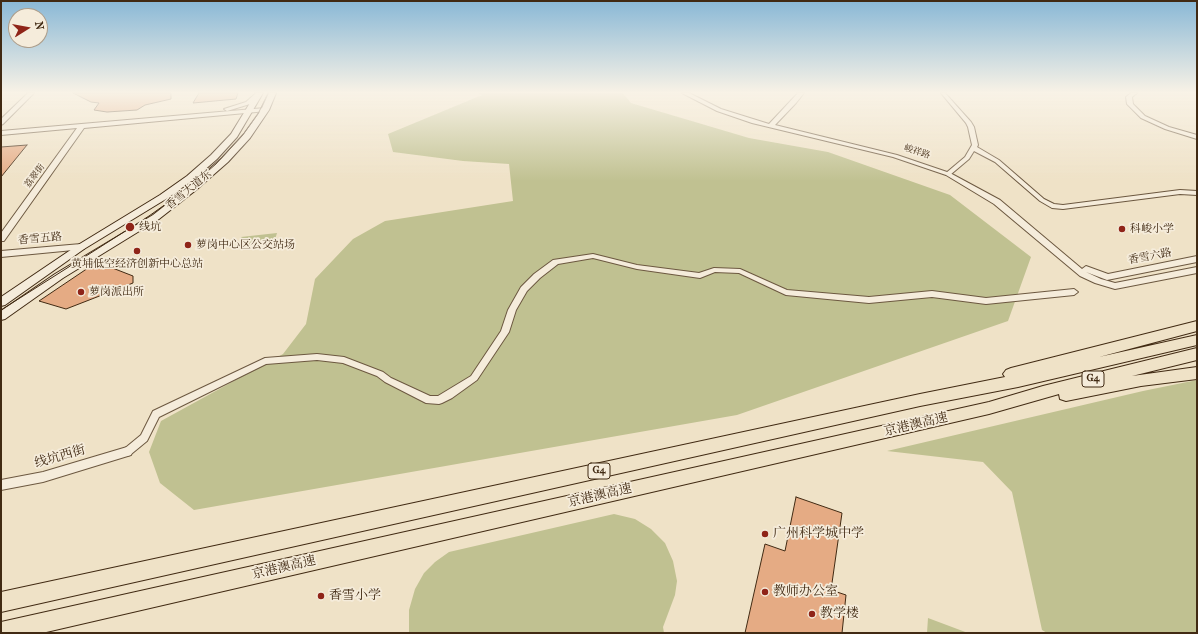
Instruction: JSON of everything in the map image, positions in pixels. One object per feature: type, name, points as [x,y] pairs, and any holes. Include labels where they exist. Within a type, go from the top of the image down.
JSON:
[{"type":"highway","points":[[920,400],[1029,369],[1197,326]]},
{"type":"highway","name":"京港澳高速","points":[[1,602],[920,400],[1018,381],[1197,340]]},
{"type":"highway","name":"京港澳高速","points":[[1,632],[989,408],[1043,392],[1197,354]]},
{"type":"highway","points":[[989,408],[1040,400],[1141,380],[1197,373]]},
{"type":"main road","name":"香雪大道东","points":[[1,302],[82,246],[147,208],[180,185],[207,163],[234,135],[242,123]]},
{"type":"main road","name":"香雪大道东","points":[[1,316],[59,276],[156,216],[182,198],[211,174],[233,152],[257,123]]},
{"type":"street","points":[[1,132],[110,123]]},
{"type":"street","points":[[234,135],[238,126],[237,123]]},
{"type":"street","name":"峻祥路","points":[[763,123],[895,156],[950,173],[977,185],[1010,206],[1083,268],[1107,277]]},
{"type":"street","name":"峻祥路","points":[[764,123],[768,124]]},
{"type":"street","points":[[950,173],[967,158],[974,148],[975,145],[971,127],[967,123]]},
{"type":"street","points":[[1155,123],[1176,132],[1197,137]]},
{"type":"street","name":"荔翠街","points":[[1,239],[83,125]]},
{"type":"street","points":[[974,148],[997,161],[1042,200],[1052,206],[1063,207],[1180,192],[1197,193]]},
{"type":"street","name":"峻祥路","points":[[950,173],[997,202],[1083,274],[1098,281],[1115,286]]},
{"type":"street","name":"香雪五路","points":[[1,254],[82,246]]},
{"type":"street","points":[[126,452],[144,438],[156,414],[265,361],[317,357],[344,360],[380,374],[388,380],[429,400],[439,400],[450,395],[474,378],[505,332],[512,310],[524,289],[537,276],[556,262],[593,256],[637,267],[700,276],[714,270],[740,271],[786,292],[869,300],[932,294],[986,301],[1074,292]]},
{"type":"street","name":"香雪六路","points":[[1107,277],[1197,259]]},
{"type":"street","name":"香雪六路","points":[[1115,286],[1197,270]]},
{"type":"street","name":"线坑西街","points":[[1,485],[43,477],[126,452]]},
{"type":"green space","points":[[416,123],[697,123],[749,138],[828,152],[950,195],[1031,257],[1008,321],[737,415],[194,510],[160,483],[149,452],[161,421],[283,354],[306,324],[315,279],[353,239],[385,221],[513,201],[509,164],[463,161],[393,152],[388,134]]},
{"type":"green space","points":[[277,233],[274,243],[238,247],[241,237]]},
{"type":"green space","points":[[1197,380],[1197,633],[1047,633],[1042,630],[1012,492],[983,462],[887,451],[1143,391]]},
{"type":"green space","points":[[614,514],[635,519],[651,529],[665,543],[673,561],[677,581],[675,595],[663,627],[664,633],[409,633],[409,610],[415,589],[424,573],[435,562],[449,552]]},
{"type":"green space","points":[[928,618],[968,633],[927,633]]},
{"type":"building","points":[[27,145],[1,177],[1,147]]},
{"type":"building","name":"萝岗派出所","points":[[97,262],[133,276],[133,283],[66,309],[39,301]]},
{"type":"building","points":[[796,497],[842,513],[831,590],[846,595],[842,633],[745,633],[765,544],[785,551]]},
{"type":"tram line","points":[[1,310],[149,216],[187,189],[216,164],[242,136],[252,123]]},
{"type":"place","name":"线坑","points":[[130,227]]},
{"type":"place","name":"科峻小学","points":[[1122,229]]},
{"type":"place","name":"萝岗中心区公交站场","points":[[188,245]]},
{"type":"place","name":"黄埔低空经济创新中心总站","points":[[137,251]]},
{"type":"place","name":"萝岗派出所","points":[[81,292]]},
{"type":"place","name":"广州科学城中学","points":[[765,534]]},
{"type":"place","name":"教师办公室","points":[[765,592]]},
{"type":"place","name":"香雪小学","points":[[321,596]]},
{"type":"place","name":"教学楼","points":[[812,614]]}]
